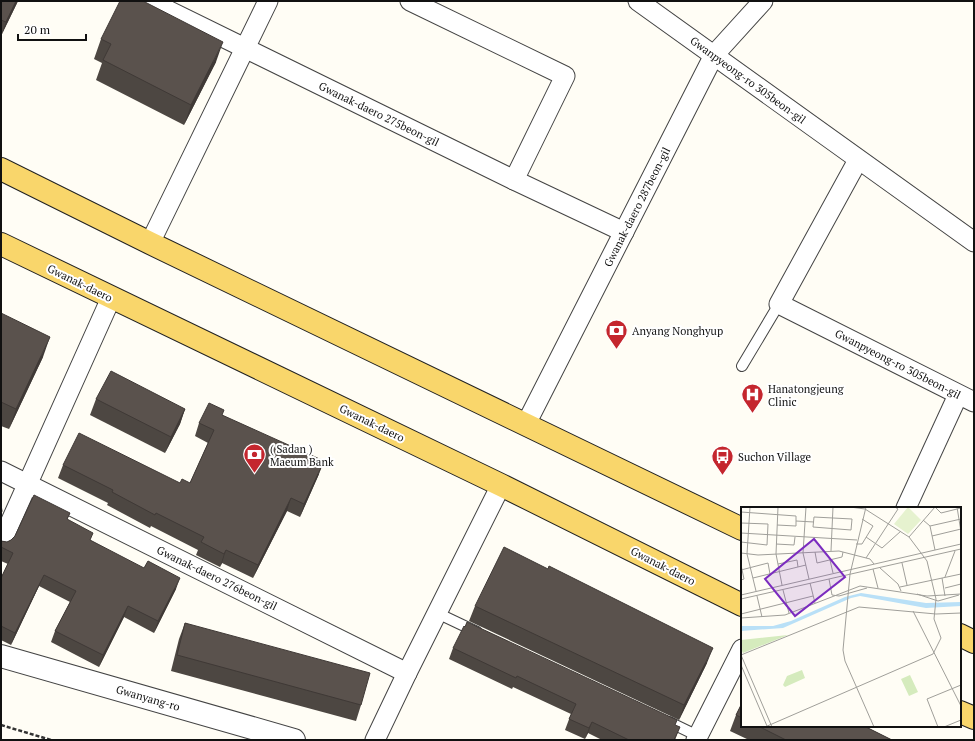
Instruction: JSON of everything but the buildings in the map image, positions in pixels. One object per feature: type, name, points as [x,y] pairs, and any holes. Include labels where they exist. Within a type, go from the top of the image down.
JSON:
[{"type":"main road","points":[[1,168],[150,243],[741,529]]},
{"type":"main road","name":"Gwanak-daero","points":[[1,244],[501,485],[741,605]]},
{"type":"main road","points":[[961,636],[974,642]]},
{"type":"main road","points":[[961,712],[974,718]]},
{"type":"street","name":"Gwanak-daero 275beon-gil","points":[[149,1],[514,180],[624,232]]},
{"type":"street","points":[[150,243],[244,47],[268,1]]},
{"type":"street","points":[[410,1],[565,76],[514,180]]},
{"type":"street","name":"Gwanpyeong-ro 305beon-gil","points":[[638,1],[974,242]]},
{"type":"street","name":"Gwanak-daero 287beon-gil","points":[[526,424],[714,55],[763,1]]},
{"type":"street","points":[[779,304],[858,160]]},
{"type":"street","points":[[1,543],[111,298]]},
{"type":"street","name":"Gwanpyeong-ro 305beon-gil","points":[[779,304],[966,398]]},
{"type":"street","points":[[907,507],[966,398]]},
{"type":"street","name":"Gwanak-daero 276beon-gil","points":[[1,471],[407,673]]},
{"type":"street","points":[[375,740],[501,485]]},
{"type":"street","points":[[697,738],[741,651]]},
{"type":"street","name":"Gwanyang-ro","points":[[1,656],[294,740]]},
{"type":"lane","points":[[742,366],[779,304]]},
{"type":"lane","points":[[437,613],[486,636]]},
{"type":"lane","points":[[663,719],[697,738]]},
{"type":"path","points":[[1,725],[51,740]]},
{"type":"place","name":"Anyang Nonghyup","points":[[617,350]]},
{"type":"place","name":"Hanatongjeung Clinic","points":[[752,414]]},
{"type":"place","name":"( Sadan ) Maeum Bank","points":[[255,474]]},
{"type":"place","name":"Suchon Village","points":[[723,476]]}]
